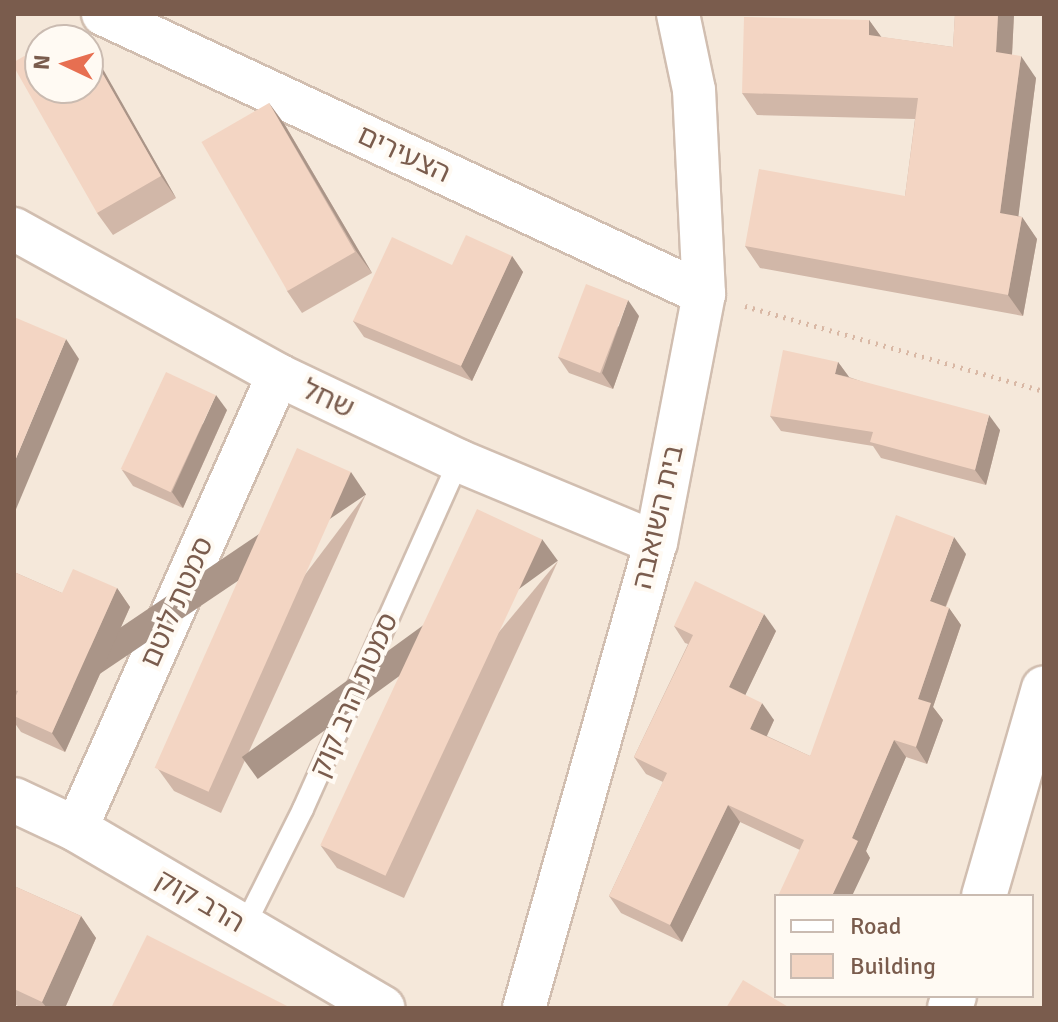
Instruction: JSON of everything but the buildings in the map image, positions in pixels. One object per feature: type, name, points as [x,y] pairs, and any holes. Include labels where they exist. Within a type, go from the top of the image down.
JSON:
[{"type":"street","name":"הצעירים","points":[[103,14],[704,294]]},
{"type":"street","name":"בית השואבה","points":[[524,1008],[656,543],[704,294],[694,90],[678,14]]},
{"type":"street","name":"שחל","points":[[14,229],[278,375],[459,461],[656,543]]},
{"type":"street","name":"סמטת לוטם","points":[[76,829],[278,375]]},
{"type":"street","points":[[985,894],[1044,688]]},
{"type":"street","name":"הרב קוק","points":[[14,800],[76,829],[382,1008]]},
{"type":"lane","name":"סמטת הרב קוק","points":[[244,927],[303,809],[459,461]]},
{"type":"path","points":[[704,294],[1044,391]]},
{"type":"shaded area","points":[[14,14],[1044,14],[1044,1008],[14,1008]]}]
